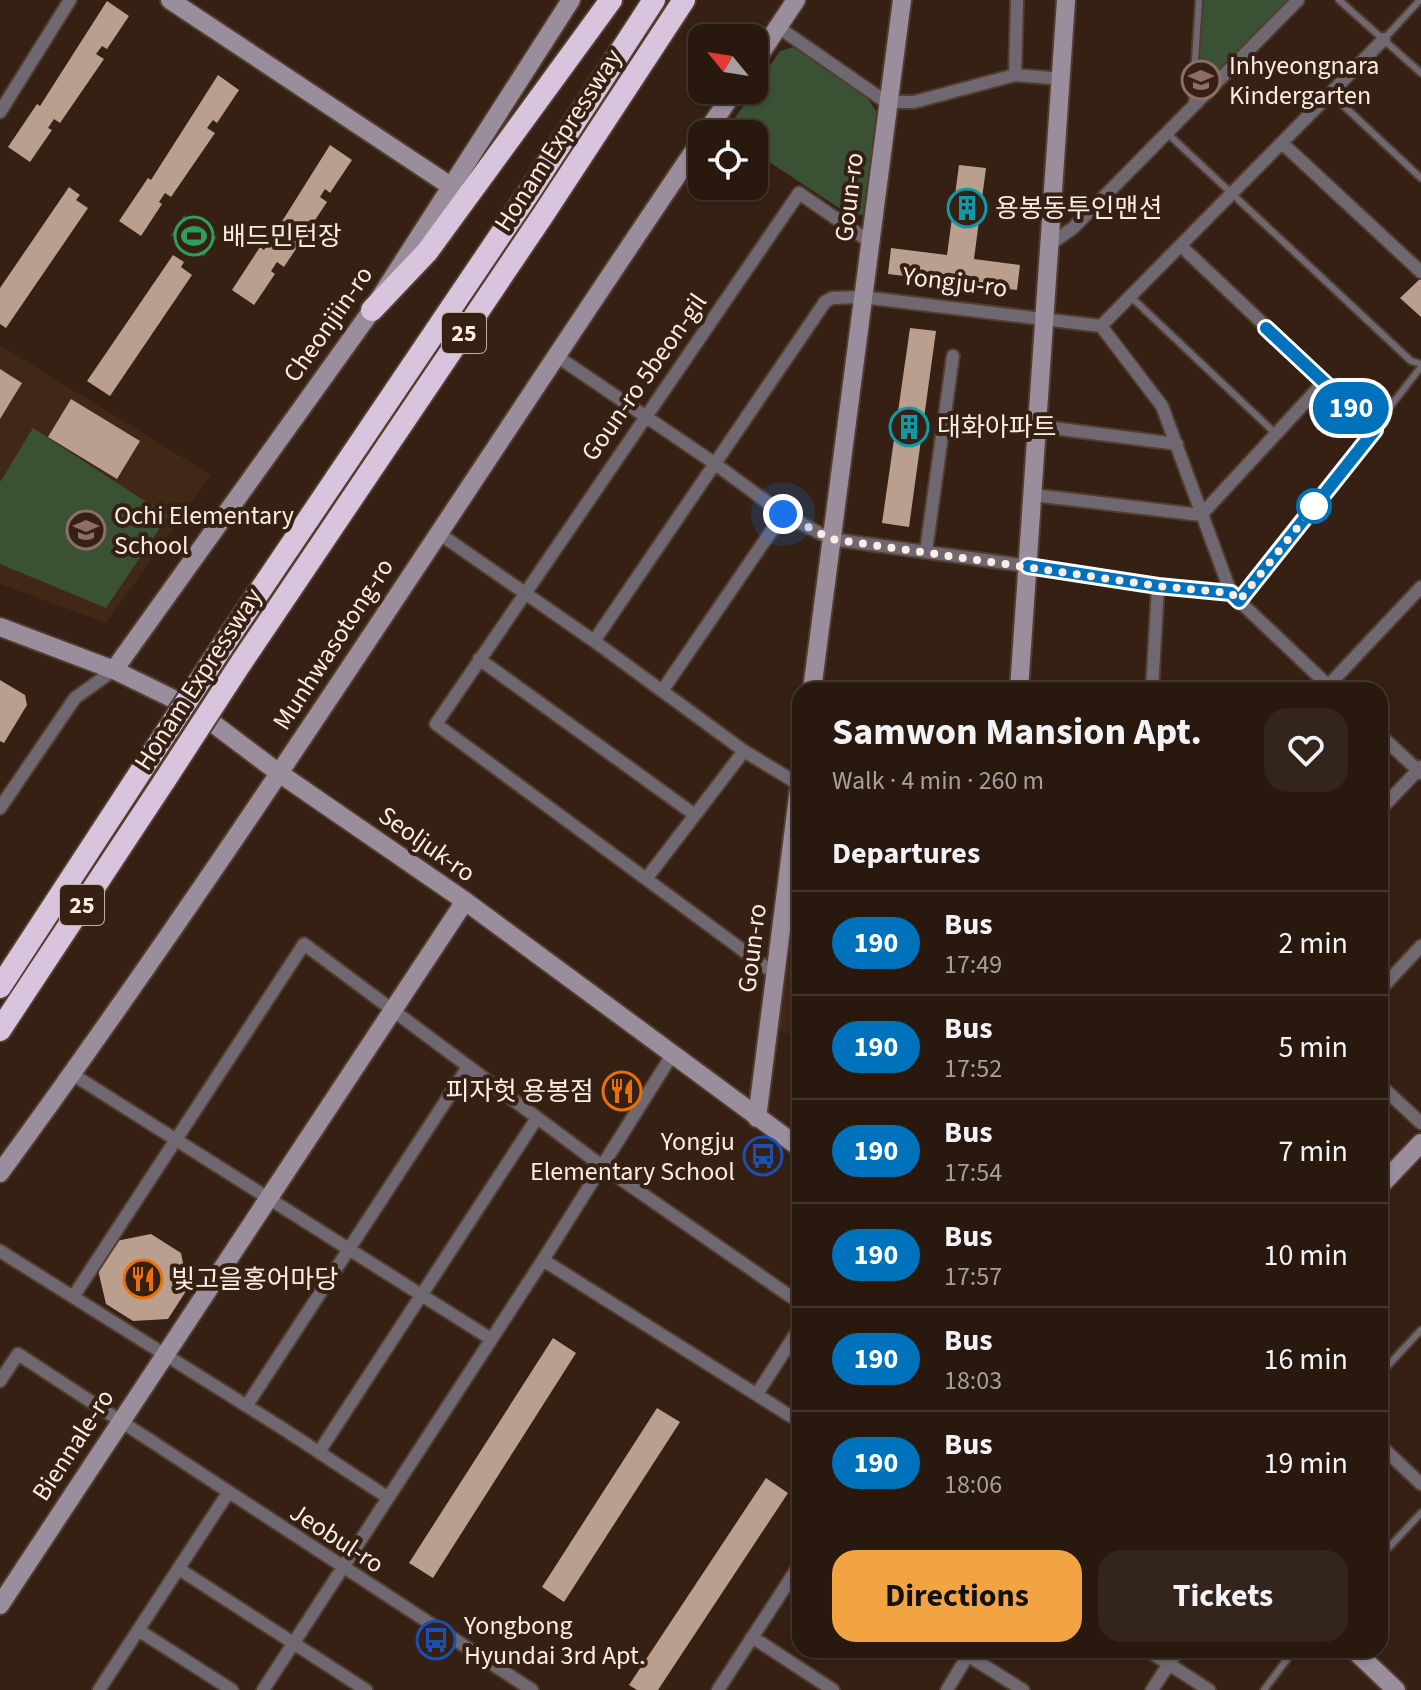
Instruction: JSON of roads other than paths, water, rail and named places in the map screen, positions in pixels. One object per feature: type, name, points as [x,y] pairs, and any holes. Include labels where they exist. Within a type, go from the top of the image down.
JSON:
[{"type":"highway","points":[[372,310],[427,252],[611,0]]},
{"type":"highway","name":"Honam Expressway","points":[[0,987],[220,650],[528,194],[654,0]]},
{"type":"highway","name":"Honam Expressway","points":[[0,1030],[684,0]]},
{"type":"street","points":[[0,112],[70,0]]},
{"type":"street","points":[[170,0],[452,187]]},
{"type":"street","name":"Cheonjiin-ro","points":[[114,670],[372,310],[571,0]]},
{"type":"street","points":[[768,42],[796,0]]},
{"type":"street","name":"Goun-ro","points":[[813,682],[886,102],[902,0]]},
{"type":"street","points":[[1015,75],[1017,0]]},
{"type":"street","name":"Yongju-ro","points":[[1020,682],[1066,0]]},
{"type":"street","points":[[1049,245],[1073,228],[1298,0]]},
{"type":"street","points":[[778,27],[886,102],[914,102],[1015,75],[1062,79]]},
{"type":"street","points":[[1101,326],[1384,39]]},
{"type":"street","points":[[1282,143],[1421,272]]},
{"type":"street","name":"Munhwasotong-ro","points":[[0,1173],[72,1074],[279,773],[688,160]]},
{"type":"street","name":"Goun-ro 5beon-gil","points":[[775,974],[436,724],[799,193],[870,242]]},
{"type":"street","points":[[1181,246],[1375,430]]},
{"type":"street","points":[[594,641],[825,302],[832,298],[862,297]]},
{"type":"street","name":"Yongju-ro","points":[[862,297],[1043,319]]},
{"type":"street","points":[[1043,319],[1101,326],[1162,406],[1201,515],[1235,597],[1322,682]]},
{"type":"street","points":[[555,355],[783,514],[831,539],[1028,566]]},
{"type":"street","points":[[926,551],[953,356]]},
{"type":"street","points":[[1201,515],[1323,383]]},
{"type":"street","points":[[1037,426],[1177,444]]},
{"type":"street","points":[[1033,495],[1201,515]]},
{"type":"street","points":[[662,691],[783,514]]},
{"type":"street","points":[[437,532],[594,641],[744,751],[792,778]]},
{"type":"street","points":[[1152,682],[1158,586]]},
{"type":"street","points":[[1335,682],[1421,587]]},
{"type":"street","name":"Seoljuk-ro","points":[[0,627],[114,670],[194,709],[279,773],[465,901],[792,1142]]},
{"type":"street","points":[[479,659],[695,815]]},
{"type":"street","points":[[0,808],[75,698],[114,670]]},
{"type":"street","points":[[1388,742],[1420,770],[1388,802]]},
{"type":"street","points":[[646,879],[744,751]]},
{"type":"street","name":"Goun-ro","points":[[757,1118],[792,844]]},
{"type":"street","name":"Biennale-ro","points":[[0,1605],[465,901]]},
{"type":"street","points":[[73,1297],[304,944],[602,1166],[792,1297]]},
{"type":"street","points":[[1388,981],[1418,949]]},
{"type":"street","points":[[263,1690],[543,1260],[672,1055]]},
{"type":"street","points":[[247,1405],[468,1067]]},
{"type":"street","points":[[72,1074],[491,1339]]},
{"type":"street","points":[[1388,1092],[1421,1123]]},
{"type":"street","points":[[319,1452],[537,1118]]},
{"type":"street","points":[[1388,1178],[1421,1143]]},
{"type":"street","points":[[0,1251],[247,1405],[387,1497]]},
{"type":"street","points":[[543,1260],[792,1417]]},
{"type":"street","points":[[757,1394],[792,1339]]},
{"type":"street","name":"Jeobul-ro","points":[[0,1381],[18,1354],[532,1690]]},
{"type":"street","points":[[1388,1453],[1421,1484]]},
{"type":"street","points":[[99,1690],[228,1493]]},
{"type":"street","points":[[179,1569],[366,1690]]},
{"type":"street","points":[[718,1690],[792,1576]]},
{"type":"street","points":[[138,1630],[232,1690]]},
{"type":"street","points":[[752,1637],[833,1690]]},
{"type":"street","points":[[947,1690],[963,1658]]},
{"type":"street","points":[[975,1658],[1023,1690]]},
{"type":"street","points":[[1160,1658],[1209,1690]]},
{"type":"street","points":[[1152,1690],[1173,1658]]},
{"type":"street","points":[[1360,1658],[1376,1682],[1396,1690]]},
{"type":"lane","points":[[1192,106],[1199,0]]},
{"type":"lane","points":[[1339,0],[1421,73]]},
{"type":"lane","points":[[1384,39],[1420,0]]},
{"type":"lane","points":[[1330,93],[1421,178]]},
{"type":"lane","points":[[1028,566],[1235,597],[1375,430],[1421,366],[1411,361],[1317,276],[1167,133]]},
{"type":"lane","points":[[1130,296],[1277,435]]},
{"type":"lane","points":[[1388,1365],[1421,1330]]},
{"type":"lane","points":[[1388,1548],[1421,1513]]},
{"type":"lane","points":[[1264,1690],[1288,1658]]},
{"type":"place","name":"Inhyeongnara Kindergarten","points":[[1201,80]]},
{"type":"place","name":"용봉동투인맨션","points":[[967,208]]},
{"type":"place","name":"배드민턴장","points":[[194,236]]},
{"type":"place","name":"대화아파트","points":[[909,427]]},
{"type":"place","name":"Ochi Elementary School","points":[[86,530]]},
{"type":"place","name":"피자헛 용봉점","points":[[622,1091]]},
{"type":"place","name":"Yongju Elementary School","points":[[763,1156]]},
{"type":"place","name":"빛고을홍어마당","points":[[143,1279]]},
{"type":"place","name":"Yongbong Hyundai 3rd Apt.","points":[[436,1640]]}]
